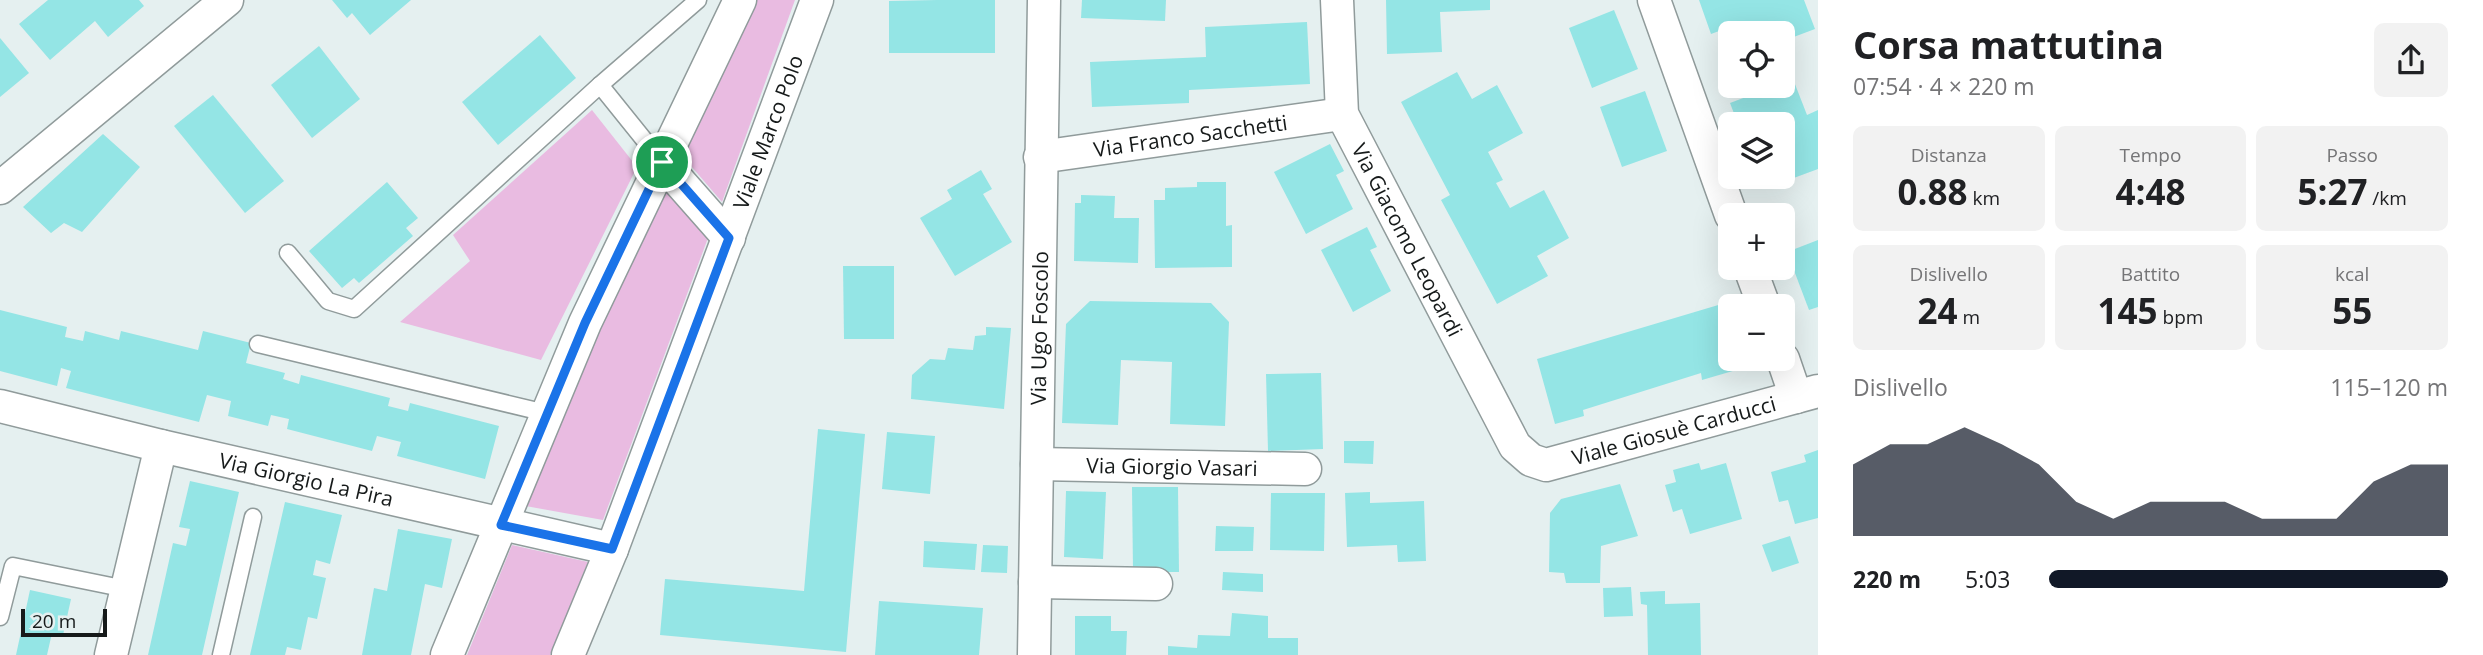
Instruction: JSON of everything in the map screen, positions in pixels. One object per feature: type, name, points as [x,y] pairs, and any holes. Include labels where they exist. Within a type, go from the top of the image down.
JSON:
[{"type":"street","points":[[0,188],[227,0]]},
{"type":"street","points":[[447,655],[545,413],[585,323],[740,0]]},
{"type":"street","name":"Viale Marco Polo","points":[[568,655],[612,549],[817,0]]},
{"type":"street","name":"Via Ugo Foscolo","points":[[1034,655],[1044,0]]},
{"type":"street","name":"Via Giacomo Leopardi","points":[[1337,0],[1342,114],[1515,446],[1531,460]]},
{"type":"street","points":[[1654,0],[1727,203]]},
{"type":"street","name":"Via Franco Sacchetti","points":[[1041,157],[1342,114]]},
{"type":"street","points":[[662,162],[729,238]]},
{"type":"street","points":[[1791,371],[1807,394]]},
{"type":"street","name":"Viale Giosuè Carducci","points":[[1531,460],[1546,465],[1807,394]]},
{"type":"street","name":"Via Giorgio La Pira","points":[[0,406],[161,446],[612,549]]},
{"type":"street","points":[[111,655],[161,446]]},
{"type":"street","name":"Via Giorgio Vasari","points":[[1037,464],[1306,469]]},
{"type":"street","points":[[1034,582],[1156,584]]},
{"type":"lane","points":[[288,253],[328,301],[354,309],[600,85],[698,0]]},
{"type":"lane","points":[[600,85],[662,162]]},
{"type":"lane","points":[[258,344],[545,413]]},
{"type":"lane","points":[[221,655],[253,517]]},
{"type":"lane","points":[[0,617],[13,566],[127,589]]},
{"type":"shaded area","points":[[752,0],[795,0],[722,202],[679,152]]},
{"type":"shaded area","points":[[592,110],[637,167],[541,360],[400,322],[470,261],[453,235]]},
{"type":"shaded area","points":[[663,187],[708,238],[603,520],[520,505]]},
{"type":"shaded area","points":[[512,545],[588,562],[550,655],[467,655]]},
{"type":"building","points":[[48,0],[139,0],[144,6],[108,37],[95,21],[50,60],[19,24]]},
{"type":"building","points":[[332,0],[411,0],[370,35],[352,13],[347,18]]},
{"type":"building","points":[[995,0],[995,53],[889,53],[889,1]]},
{"type":"building","points":[[1082,0],[1166,0],[1165,21],[1081,18]]},
{"type":"building","points":[[1386,0],[1490,0],[1490,10],[1440,12],[1442,52],[1387,54]]},
{"type":"building","points":[[1699,0],[1804,0],[1815,29],[1795,36],[1795,21],[1718,21],[1718,31],[1711,34]]},
{"type":"building","points":[[1614,10],[1638,69],[1592,88],[1569,28]]},
{"type":"building","points":[[1307,22],[1310,84],[1189,90],[1189,103],[1092,107],[1090,62],[1206,57],[1205,27]]},
{"type":"building","points":[[540,35],[576,78],[498,145],[462,102]]},
{"type":"building","points":[[0,38],[29,73],[0,97]]},
{"type":"building","points":[[319,46],[360,99],[312,138],[271,85]]},
{"type":"building","points":[[1457,72],[1472,99],[1497,85],[1523,133],[1488,152],[1503,180],[1496,183],[1510,208],[1544,190],[1569,238],[1537,256],[1548,276],[1497,304],[1441,200],[1450,195],[1401,102]]},
{"type":"building","points":[[1795,84],[1807,115],[1818,110],[1818,169],[1795,178],[1795,112],[1733,112],[1730,103],[1743,98],[1795,98]]},
{"type":"building","points":[[1645,91],[1667,151],[1622,167],[1600,107]]},
{"type":"building","points":[[213,95],[284,181],[245,213],[174,126]]},
{"type":"building","points":[[103,134],[140,167],[82,232],[64,223],[51,233],[23,207]]},
{"type":"building","points":[[1330,144],[1344,171],[1336,175],[1353,209],[1306,234],[1274,172]]},
{"type":"building","points":[[981,170],[992,189],[983,194],[1012,242],[955,276],[920,218],[952,199],[947,190]]},
{"type":"building","points":[[387,182],[418,218],[406,228],[413,236],[359,283],[354,278],[342,288],[309,251]]},
{"type":"building","points":[[1197,182],[1226,182],[1226,226],[1232,225],[1232,267],[1155,268],[1154,200],[1165,200],[1165,188],[1197,187]]},
{"type":"building","points":[[1081,195],[1115,196],[1114,218],[1139,218],[1138,263],[1074,261],[1075,203],[1081,203]]},
{"type":"building","points":[[1367,227],[1377,247],[1370,250],[1391,291],[1353,312],[1321,250]]},
{"type":"building","points":[[1818,240],[1818,307],[1809,310],[1795,273],[1795,249]]},
{"type":"building","points":[[843,266],[894,266],[894,339],[844,339]]},
{"type":"building","points":[[1090,301],[1211,303],[1229,322],[1225,426],[1170,424],[1172,362],[1121,360],[1118,425],[1062,423],[1066,324]]},
{"type":"building","points":[[1718,305],[1718,371],[1733,371],[1702,380],[1701,373],[1583,410],[1584,416],[1555,424],[1537,359]]},
{"type":"building","points":[[0,310],[67,327],[65,337],[83,341],[85,331],[119,340],[121,331],[198,350],[203,331],[251,343],[246,363],[285,373],[283,379],[299,384],[301,375],[390,398],[388,406],[408,411],[410,403],[499,426],[485,479],[397,456],[401,442],[377,436],[372,451],[287,429],[289,419],[271,415],[268,426],[228,416],[231,401],[207,395],[199,422],[66,388],[71,371],[61,368],[57,386],[0,371]]},
{"type":"building","points":[[986,327],[1011,328],[1004,409],[911,399],[912,375],[930,359],[945,360],[948,348],[973,350],[975,336],[986,335]]},
{"type":"building","points":[[1321,373],[1323,449],[1268,451],[1266,374]]},
{"type":"building","points":[[818,429],[865,434],[846,652],[660,635],[665,579],[804,591]]},
{"type":"building","points":[[887,432],[935,436],[930,494],[882,489]]},
{"type":"building","points":[[1344,441],[1374,441],[1373,464],[1344,463]]},
{"type":"building","points":[[1818,450],[1818,518],[1795,524],[1788,500],[1779,502],[1771,472],[1806,462],[1804,455]]},
{"type":"building","points":[[1699,463],[1701,470],[1726,463],[1742,519],[1690,534],[1682,509],[1673,512],[1665,485],[1676,482],[1673,470]]},
{"type":"building","points":[[190,481],[239,492],[202,655],[148,655],[173,543],[186,546],[190,529],[179,527]]},
{"type":"building","points":[[1620,484],[1638,536],[1601,546],[1600,583],[1566,583],[1564,573],[1549,572],[1550,513],[1561,499]]},
{"type":"building","points":[[1132,487],[1178,487],[1179,572],[1133,572]]},
{"type":"building","points":[[1066,491],[1106,492],[1103,559],[1064,557]]},
{"type":"building","points":[[1370,492],[1370,503],[1424,501],[1426,561],[1398,562],[1397,545],[1347,547],[1345,493]]},
{"type":"building","points":[[1271,493],[1325,493],[1324,551],[1270,550]]},
{"type":"building","points":[[285,502],[342,515],[330,564],[316,560],[313,575],[326,578],[317,619],[308,617],[301,650],[287,647],[285,655],[250,655]]},
{"type":"building","points":[[1216,526],[1254,527],[1253,551],[1215,551]]},
{"type":"building","points":[[398,529],[452,539],[442,588],[425,584],[411,655],[362,655],[374,588],[387,591]]},
{"type":"building","points":[[1790,536],[1799,563],[1772,572],[1762,545]]},
{"type":"building","points":[[924,541],[977,544],[975,570],[923,567]]},
{"type":"building","points":[[983,545],[1008,546],[1007,573],[981,572]]},
{"type":"building","points":[[1223,572],[1263,574],[1263,592],[1222,590]]},
{"type":"building","points":[[1631,587],[1633,616],[1604,617],[1603,588]]},
{"type":"building","points":[[30,590],[71,599],[63,635],[52,633],[47,655],[16,655]]},
{"type":"building","points":[[1665,591],[1665,604],[1700,603],[1701,655],[1648,655],[1647,605],[1641,604],[1640,592]]},
{"type":"building","points":[[879,601],[983,608],[979,655],[875,655]]},
{"type":"building","points":[[1232,613],[1268,616],[1268,638],[1298,638],[1298,655],[1168,655],[1168,646],[1197,648],[1198,635],[1230,636]]},
{"type":"building","points":[[1075,616],[1111,616],[1111,631],[1127,631],[1126,655],[1075,655]]},
{"type":"route","points":[[662,162],[729,238],[612,549],[501,525],[545,413],[662,162]]}]
